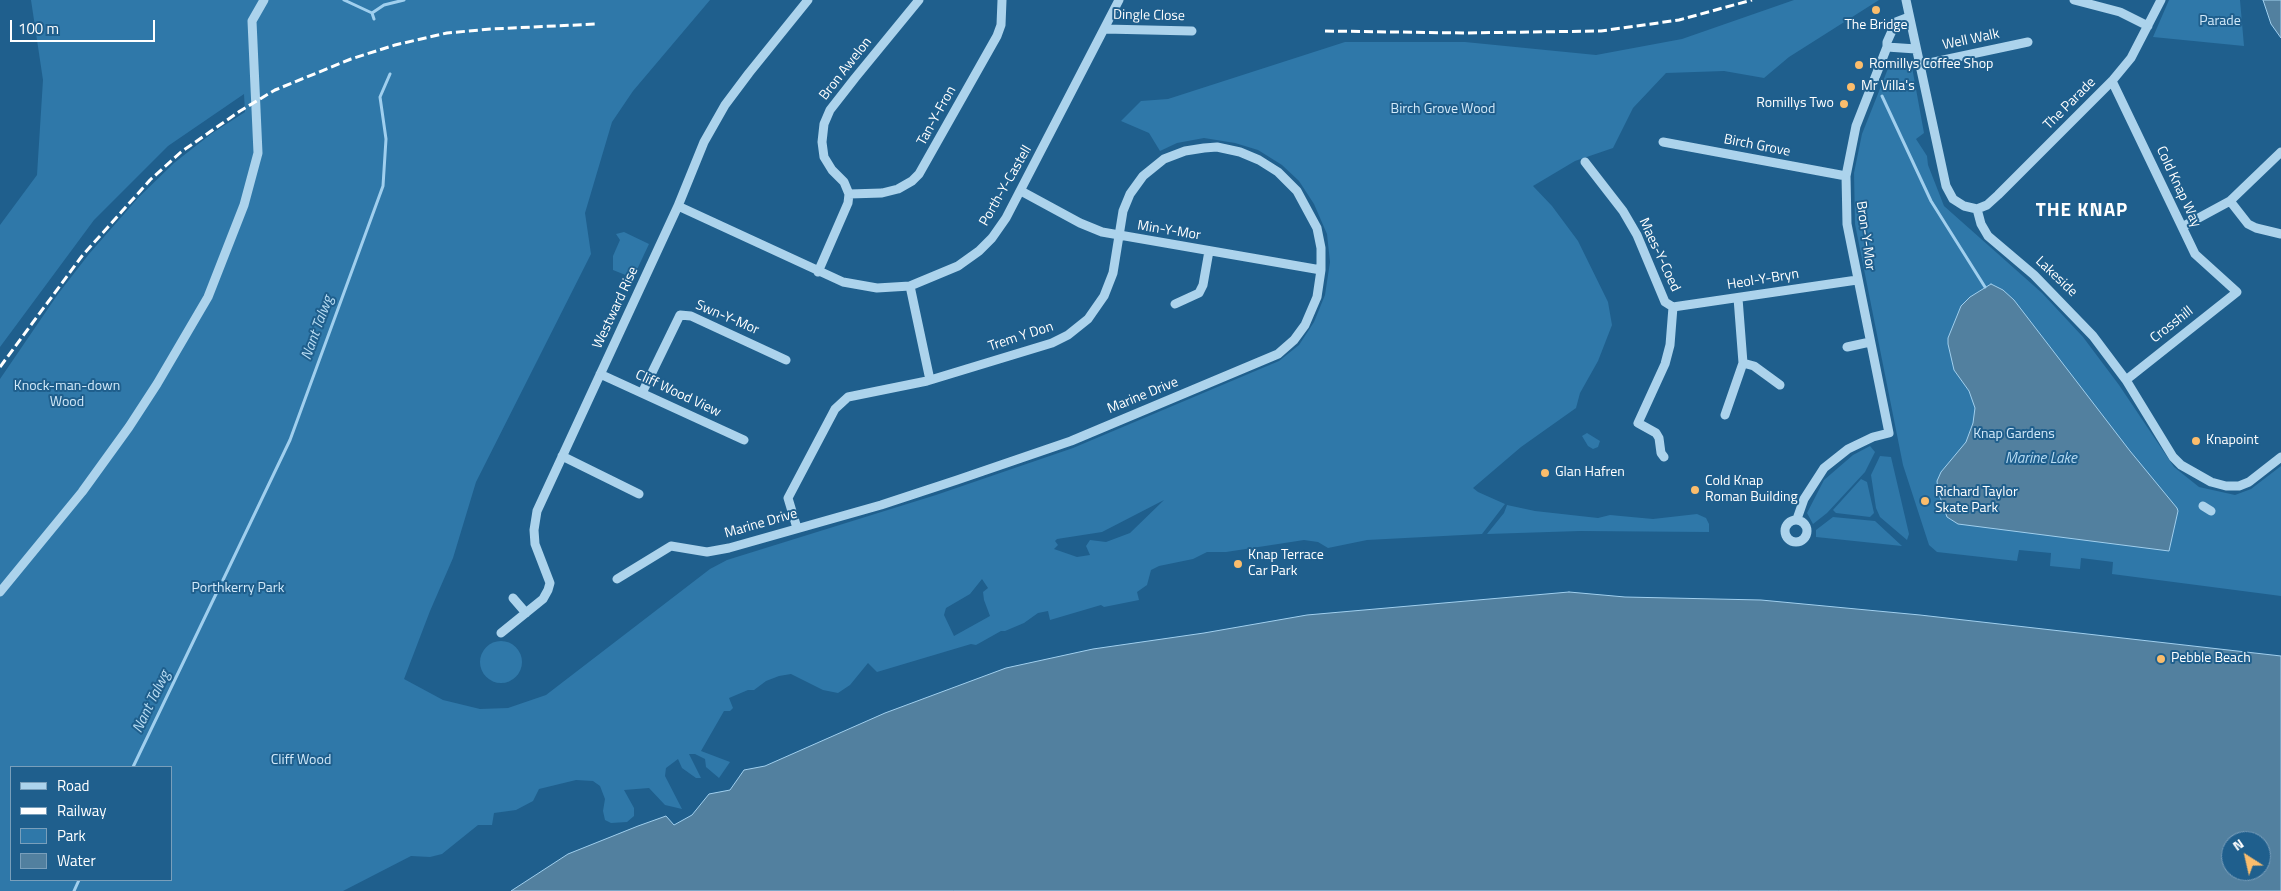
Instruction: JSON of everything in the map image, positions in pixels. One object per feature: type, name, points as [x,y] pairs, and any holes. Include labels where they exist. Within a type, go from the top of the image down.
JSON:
[{"type":"street","points":[[0,592],[82,492],[129,427],[208,297],[244,205],[258,153],[252,21],[264,0]]},
{"type":"street","name":"Westward Rise","points":[[501,633],[543,598],[548,590],[550,583],[535,544],[534,530],[537,511],[678,206],[704,142],[726,105],[808,0]]},
{"type":"street","name":"Bron Awelon","points":[[849,194],[844,182],[832,170],[824,156],[822,142],[824,124],[830,110],[920,0]]},
{"type":"street","name":"Tan-Y-Fron","points":[[849,194],[882,193],[898,189],[912,181],[919,174],[996,36],[1001,25],[1002,0]]},
{"type":"street","name":"Porth-Y-Castell","points":[[678,206],[843,282],[863,286],[910,286],[958,266],[979,251],[996,231],[1021,191],[1119,0]]},
{"type":"street","points":[[1906,0],[1946,186],[1953,199],[1964,206],[1977,209]]},
{"type":"street","points":[[2074,0],[2120,12],[2148,26]]},
{"type":"street","name":"The Parade","points":[[1977,209],[1987,205],[1998,195],[2112,81],[2131,58],[2161,0]]},
{"type":"street","name":"Bron-Y-Mor","points":[[1797,519],[1812,484],[1829,464],[1860,443],[1889,433],[1847,224],[1846,176],[1856,126],[1887,47],[1887,42],[1896,22],[1909,17]]},
{"type":"street","name":"Dingle Close","points":[[1105,29],[1192,30]]},
{"type":"street","name":"Well Walk","points":[[1920,65],[2028,42]]},
{"type":"street","points":[[1887,47],[1916,49]]},
{"type":"street","name":"Cold Knap Way","points":[[2112,81],[2199,259],[2237,292]]},
{"type":"street","name":"Birch Grove","points":[[1663,142],[1846,176]]},
{"type":"street","name":"Marine Drive","points":[[617,579],[671,546],[706,552],[729,548],[881,505],[1071,440],[1278,354],[1294,340],[1318,298],[1321,248],[1317,228],[1297,191],[1278,172],[1259,160],[1240,152],[1217,147],[1185,151],[1164,159],[1143,176],[1130,194],[1124,211],[1121,237]]},
{"type":"street","points":[[2182,227],[2230,201],[2281,152]]},
{"type":"street","name":"Maes-Y-Coed","points":[[1585,162],[1623,211],[1638,235],[1665,302],[1673,307],[1670,345],[1665,364],[1638,424],[1656,433],[1659,438],[1661,453],[1664,457]]},
{"type":"street","name":"Min-Y-Mor","points":[[1021,191],[1080,223],[1121,237],[1321,270]]},
{"type":"street","points":[[818,272],[848,203],[849,194]]},
{"type":"street","points":[[2230,201],[2248,224],[2256,228],[2281,234]]},
{"type":"street","name":"Lakeside","points":[[1977,209],[1981,224],[1988,236],[2034,275],[2070,310],[2093,336],[2126,380],[2173,457],[2181,466],[2203,479],[2226,486],[2239,486],[2249,482],[2281,457]]},
{"type":"street","name":"Trem Y Don","points":[[797,528],[788,498],[835,409],[848,397],[930,380],[1052,342],[1068,335],[1088,319],[1104,296],[1113,273],[1121,237]]},
{"type":"street","points":[[1175,304],[1199,293],[1203,284],[1209,251]]},
{"type":"street","name":"Heol-Y-Bryn","points":[[1673,307],[1858,280]]},
{"type":"street","points":[[910,286],[930,380]]},
{"type":"street","name":"Crosshill","points":[[2126,380],[2237,292]]},
{"type":"street","points":[[1725,416],[1743,363],[1738,298]]},
{"type":"street","name":"Swn-Y-Mor","points":[[642,393],[680,315],[691,316],[786,360]]},
{"type":"street","points":[[1848,347],[1870,342]]},
{"type":"street","points":[[1743,363],[1754,366],[1780,385]]},
{"type":"street","name":"Cliff Wood View","points":[[600,374],[744,440]]},
{"type":"street","points":[[562,456],[639,494]]},
{"type":"street","points":[[513,598],[526,612]]},
{"type":"green space","points":[[31,0],[710,0],[633,91],[612,122],[585,213],[591,254],[476,482],[453,558],[404,679],[443,700],[480,709],[508,708],[546,695],[710,569],[727,560],[936,495],[1073,448],[1279,361],[1299,345],[1314,322],[1325,295],[1330,262],[1327,234],[1314,204],[1299,181],[1282,165],[1258,150],[1235,143],[1204,138],[1177,143],[1160,151],[1149,133],[1121,121],[1141,101],[1168,99],[1345,42],[1465,42],[1596,55],[1682,39],[1794,0],[1879,0],[1789,57],[1764,78],[1724,71],[1666,73],[1633,108],[1613,148],[1575,161],[1533,186],[1552,206],[1578,241],[1608,302],[1612,325],[1598,361],[1580,393],[1576,408],[1521,447],[1473,488],[1505,504],[1482,534],[1367,540],[1328,548],[1318,542],[1304,540],[1226,552],[1207,552],[1193,559],[1159,566],[1151,570],[1147,585],[1137,592],[1139,600],[1104,607],[1101,605],[1050,620],[1048,611],[1038,613],[1024,623],[1001,631],[976,645],[971,644],[877,672],[868,663],[850,685],[838,693],[823,690],[791,674],[779,676],[766,681],[754,690],[748,690],[729,698],[733,708],[730,711],[724,711],[701,751],[730,762],[719,778],[706,767],[705,759],[695,754],[689,754],[701,778],[696,778],[682,768],[678,759],[666,768],[665,776],[682,809],[665,805],[649,788],[624,790],[634,808],[634,816],[627,822],[611,823],[605,820],[603,811],[605,799],[600,786],[593,781],[576,780],[539,789],[533,801],[516,810],[494,813],[492,825],[478,825],[442,854],[430,857],[411,856],[343,891],[0,891],[0,379],[58,294],[89,254],[138,198],[174,163],[211,134],[245,112],[244,94],[168,146],[94,220],[0,347],[0,225],[37,175],[43,80]],"holes":[[[1164,500],[1130,533],[1106,542],[1090,540],[1086,546],[1090,555],[1077,557],[1054,549],[1058,545],[1055,541],[1057,539],[1102,532]],[[982,579],[988,588],[983,592],[990,616],[954,636],[944,615],[946,608],[970,594]]]},
{"type":"green space","name":"Parade","points":[[2169,0],[2240,0],[2244,46],[2153,37]]},
{"type":"green space","name":"Knap Gardens","points":[[1889,66],[1912,67],[1924,133],[1916,139],[1927,156],[1928,165],[1944,206],[2042,293],[2083,337],[2119,385],[2174,467],[2199,487],[2235,495],[2251,489],[2281,466],[2281,596],[2112,574],[2113,562],[2081,558],[2080,569],[2050,566],[2051,553],[2019,550],[2017,561],[1937,552],[1929,545],[1903,465],[1855,224],[1854,173],[1862,134]]},
{"type":"green space","points":[[624,232],[649,244],[633,278],[613,270],[613,256],[620,240],[616,234]]},
{"type":"green space","points":[[1587,433],[1600,441],[1598,447],[1593,449],[1588,446],[1582,436]]},
{"type":"green space","points":[[1870,446],[1875,452],[1865,472],[1827,513],[1813,524],[1807,513],[1824,480],[1853,455]]},
{"type":"green space","points":[[1880,456],[1891,457],[1909,534],[1907,540],[1880,517],[1876,508],[1871,475]]},
{"type":"green space","points":[[1861,479],[1867,482],[1874,513],[1870,517],[1836,513],[1833,510]]},
{"type":"green space","points":[[1507,505],[1535,511],[1598,518],[1610,515],[1653,519],[1697,514],[1706,518],[1709,524],[1709,532],[1580,531],[1487,534],[1504,513]]},
{"type":"green space","points":[[1833,517],[1875,521],[1902,546],[1816,537],[1816,530]]},
{"type":"green space","points":[[505,641],[513,644],[519,650],[522,662],[519,674],[513,680],[497,683],[489,680],[483,674],[480,658],[483,650],[489,644]]},
{"type":"water","points":[[2263,0],[2281,0],[2281,38],[2271,24]]},
{"type":"water","name":"Marine Lake","points":[[1991,284],[2003,290],[2014,300],[2130,451],[2177,508],[2178,511],[2169,551],[1958,524],[1947,517],[1938,491],[1937,481],[1941,472],[1966,442],[1973,423],[1975,408],[1969,391],[1954,370],[1948,338],[1961,306],[1970,297]]},
{"type":"water","points":[[1569,592],[1625,597],[1761,600],[1920,615],[2281,656],[2281,891],[511,891],[568,854],[666,816],[674,825],[692,815],[709,794],[730,790],[744,770],[765,766],[885,713],[1006,668],[1093,649],[1204,633],[1307,615]]},
{"type":"waterway","name":"Nant Talwg","points":[[344,0],[372,13],[374,19]]},
{"type":"waterway","points":[[372,13],[384,5],[404,0]]},
{"type":"waterway","name":"Nant Talwg","points":[[223,580],[290,440],[383,186],[386,139],[380,97],[390,74]]},
{"type":"waterway","points":[[1882,96],[1931,201],[1985,287]]},
{"type":"waterway","name":"Nant Talwg","points":[[133,766],[217,592]]},
{"type":"waterway","name":"Nant Talwg","points":[[74,891],[79,881]]},
{"type":"railway","points":[[1325,31],[1464,33],[1601,31],[1679,20],[1752,0]]},
{"type":"railway","points":[[0,367],[82,256],[150,180],[181,152],[240,111],[275,90],[351,59],[395,45],[447,33],[597,24]]},
{"type":"place","name":"The Bridge","points":[[1876,10]]},
{"type":"place","name":"Romillys Coffee Shop","points":[[1859,65]]},
{"type":"place","name":"Mr Villa's","points":[[1851,87]]},
{"type":"place","name":"Romillys Two","points":[[1844,104]]},
{"type":"place","name":"Knapoint","points":[[2196,441]]},
{"type":"place","name":"Glan Hafren","points":[[1545,473]]},
{"type":"place","name":"Cold Knap Roman Building","points":[[1695,490]]},
{"type":"place","name":"Richard Taylor Skate Park","points":[[1925,501]]},
{"type":"place","name":"Knap Terrace Car Park","points":[[1238,564]]},
{"type":"place","name":"Pebble Beach","points":[[2161,659]]},
{"type":"district","name":"THE KNAP","points":[[2082,211]]},
{"type":"park label","name":"Birch Grove Wood","points":[[1443,110]]},
{"type":"park label","name":"Knock-man-down Wood","points":[[67,396]]},
{"type":"park label","name":"Porthkerry Park","points":[[238,589]]},
{"type":"park label","name":"Cliff Wood","points":[[301,761]]}]
